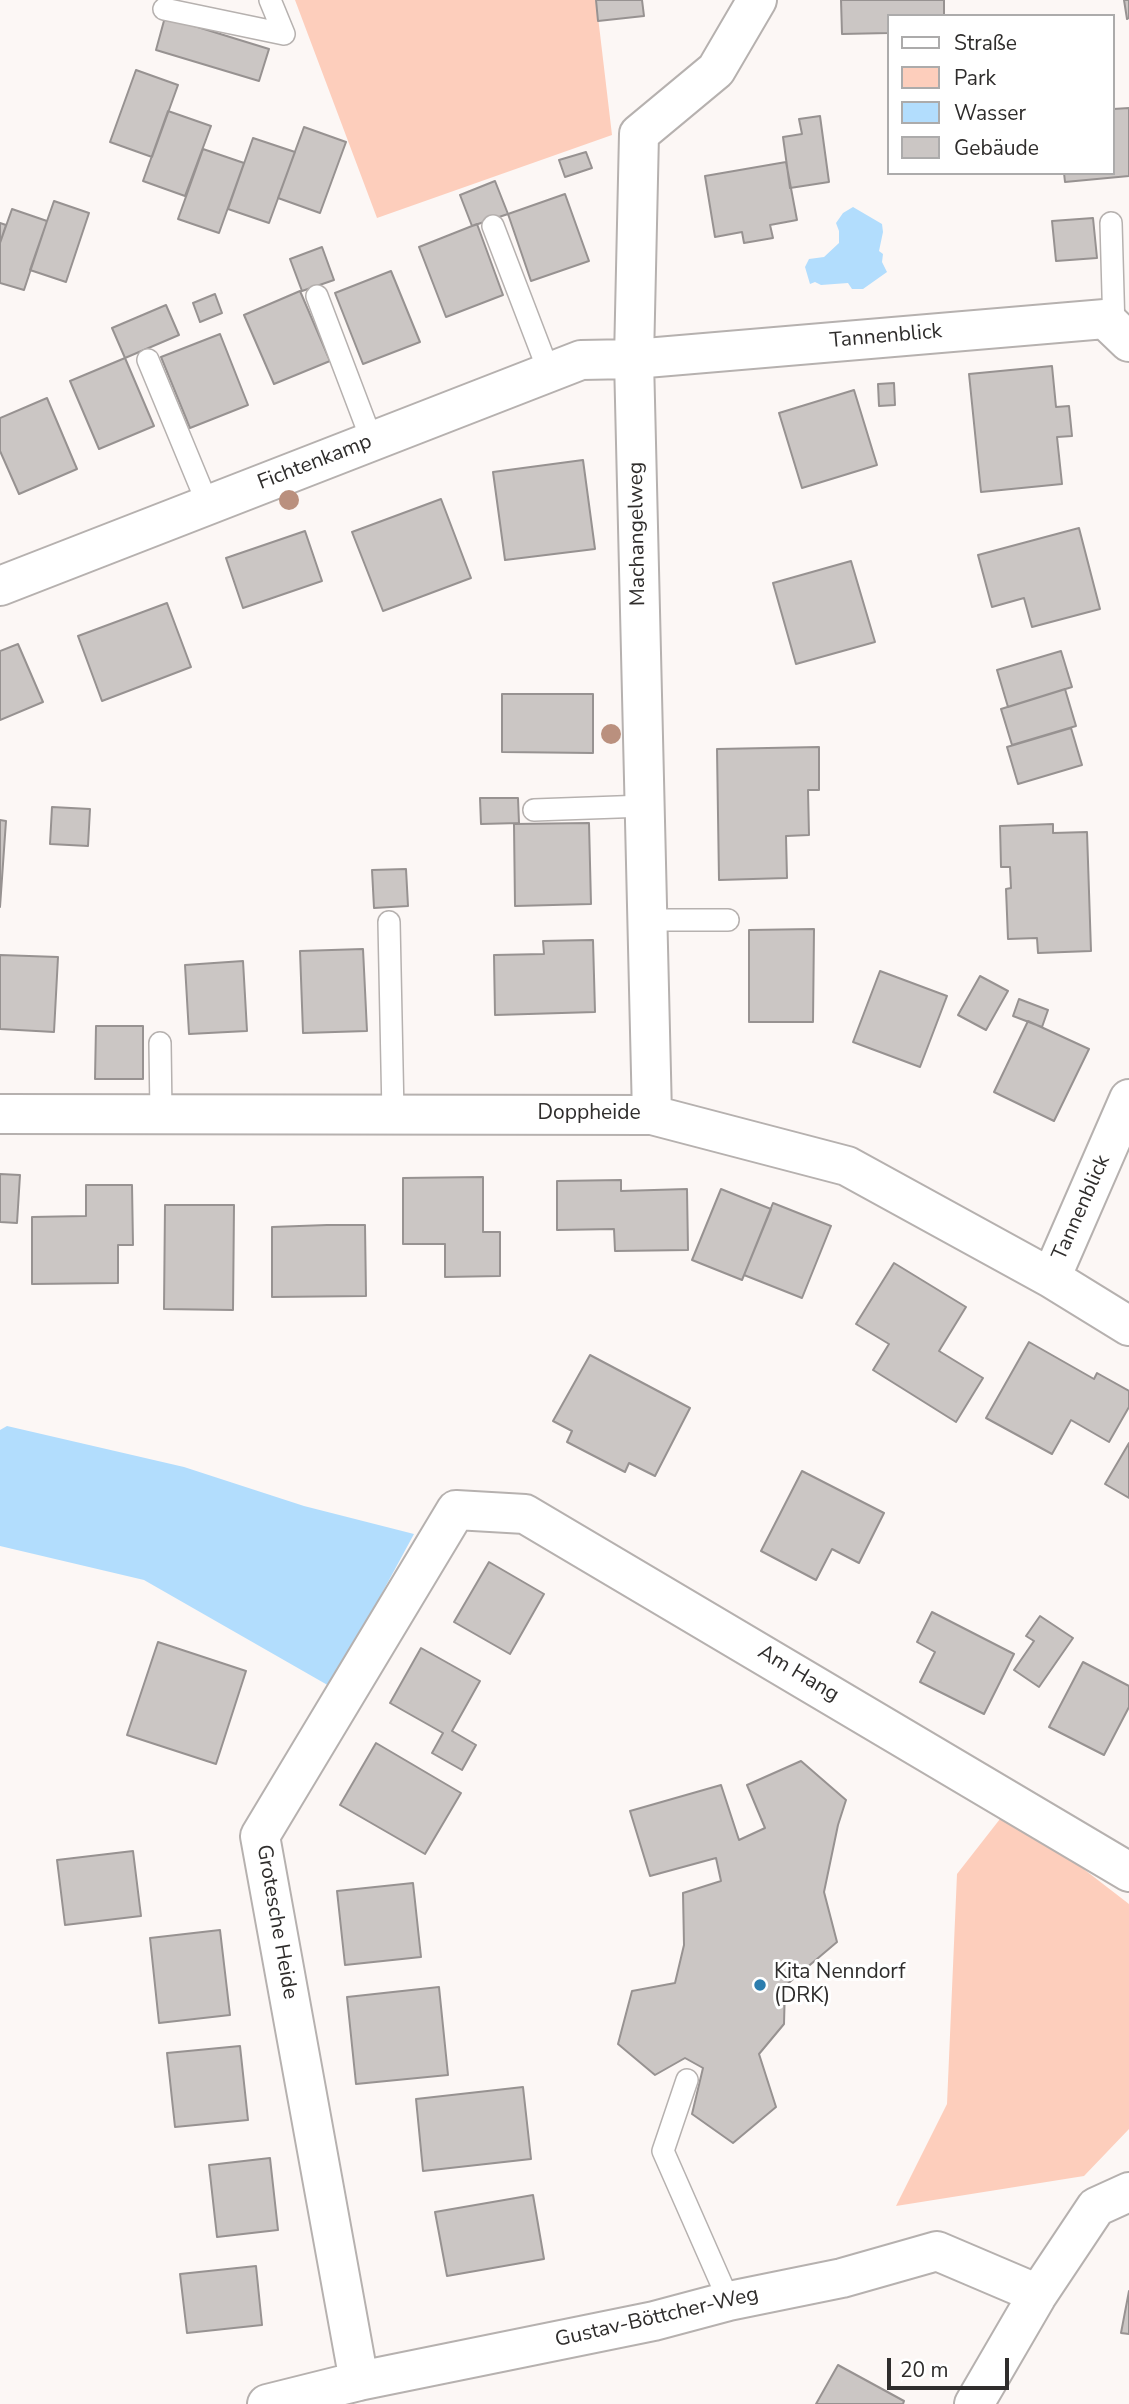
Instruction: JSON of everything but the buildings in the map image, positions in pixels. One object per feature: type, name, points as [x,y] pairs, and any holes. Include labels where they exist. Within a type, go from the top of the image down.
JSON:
[{"type":"street","name":"Machangelweg","points":[[652,1115],[634,359],[639,134],[716,70],[757,0]]},
{"type":"street","name":"Tannenblick","points":[[634,359],[1105,319],[1122,335]]},
{"type":"street","name":"Fichtenkamp","points":[[0,586],[581,360],[634,359]]},
{"type":"street","name":"Tannenblick","points":[[1051,1278],[1129,1099]]},
{"type":"street","name":"Doppheide","points":[[0,1114],[652,1115],[847,1166],[1051,1278],[1129,1326]]},
{"type":"street","name":"Am Hang","points":[[456,1510],[525,1514],[1129,1872]]},
{"type":"street","name":"Grotesche Heide","points":[[359,2381],[260,1836],[456,1510]]},
{"type":"street","points":[[974,2404],[1038,2294],[1096,2207],[1129,2192]]},
{"type":"street","name":"Gustav-Böttcher-Weg","points":[[267,2404],[359,2381],[654,2321],[729,2301],[842,2278],[937,2251],[1038,2294]]},
{"type":"lane","points":[[164,9],[284,34],[270,0]]},
{"type":"lane","points":[[1111,223],[1122,335]]},
{"type":"lane","points":[[494,226],[549,372]]},
{"type":"lane","points":[[317,296],[372,441]]},
{"type":"lane","points":[[148,360],[208,505]]},
{"type":"lane","points":[[534,810],[645,806]]},
{"type":"lane","points":[[648,920],[728,920]]},
{"type":"lane","points":[[389,922],[393,1114]]},
{"type":"lane","points":[[160,1043],[160,1114]]},
{"type":"lane","points":[[687,2080],[663,2151],[729,2301]]},
{"type":"green space","points":[[295,0],[596,0],[612,135],[377,218]]},
{"type":"green space","points":[[1007,1810],[1129,1904],[1129,2129],[1084,2176],[896,2206],[947,2104],[957,1874]]},
{"type":"water","points":[[853,207],[882,224],[879,251],[883,254],[882,262],[887,272],[863,289],[852,289],[848,283],[810,284],[805,267],[809,259],[824,257],[839,243],[836,223],[843,213]]},
{"type":"water","points":[[7,1426],[184,1467],[304,1506],[414,1534],[331,1687],[144,1580],[0,1546],[0,1430]]},
{"type":"place","name":"Kita Nenndorf (DRK)","points":[[760,1985]]}]
